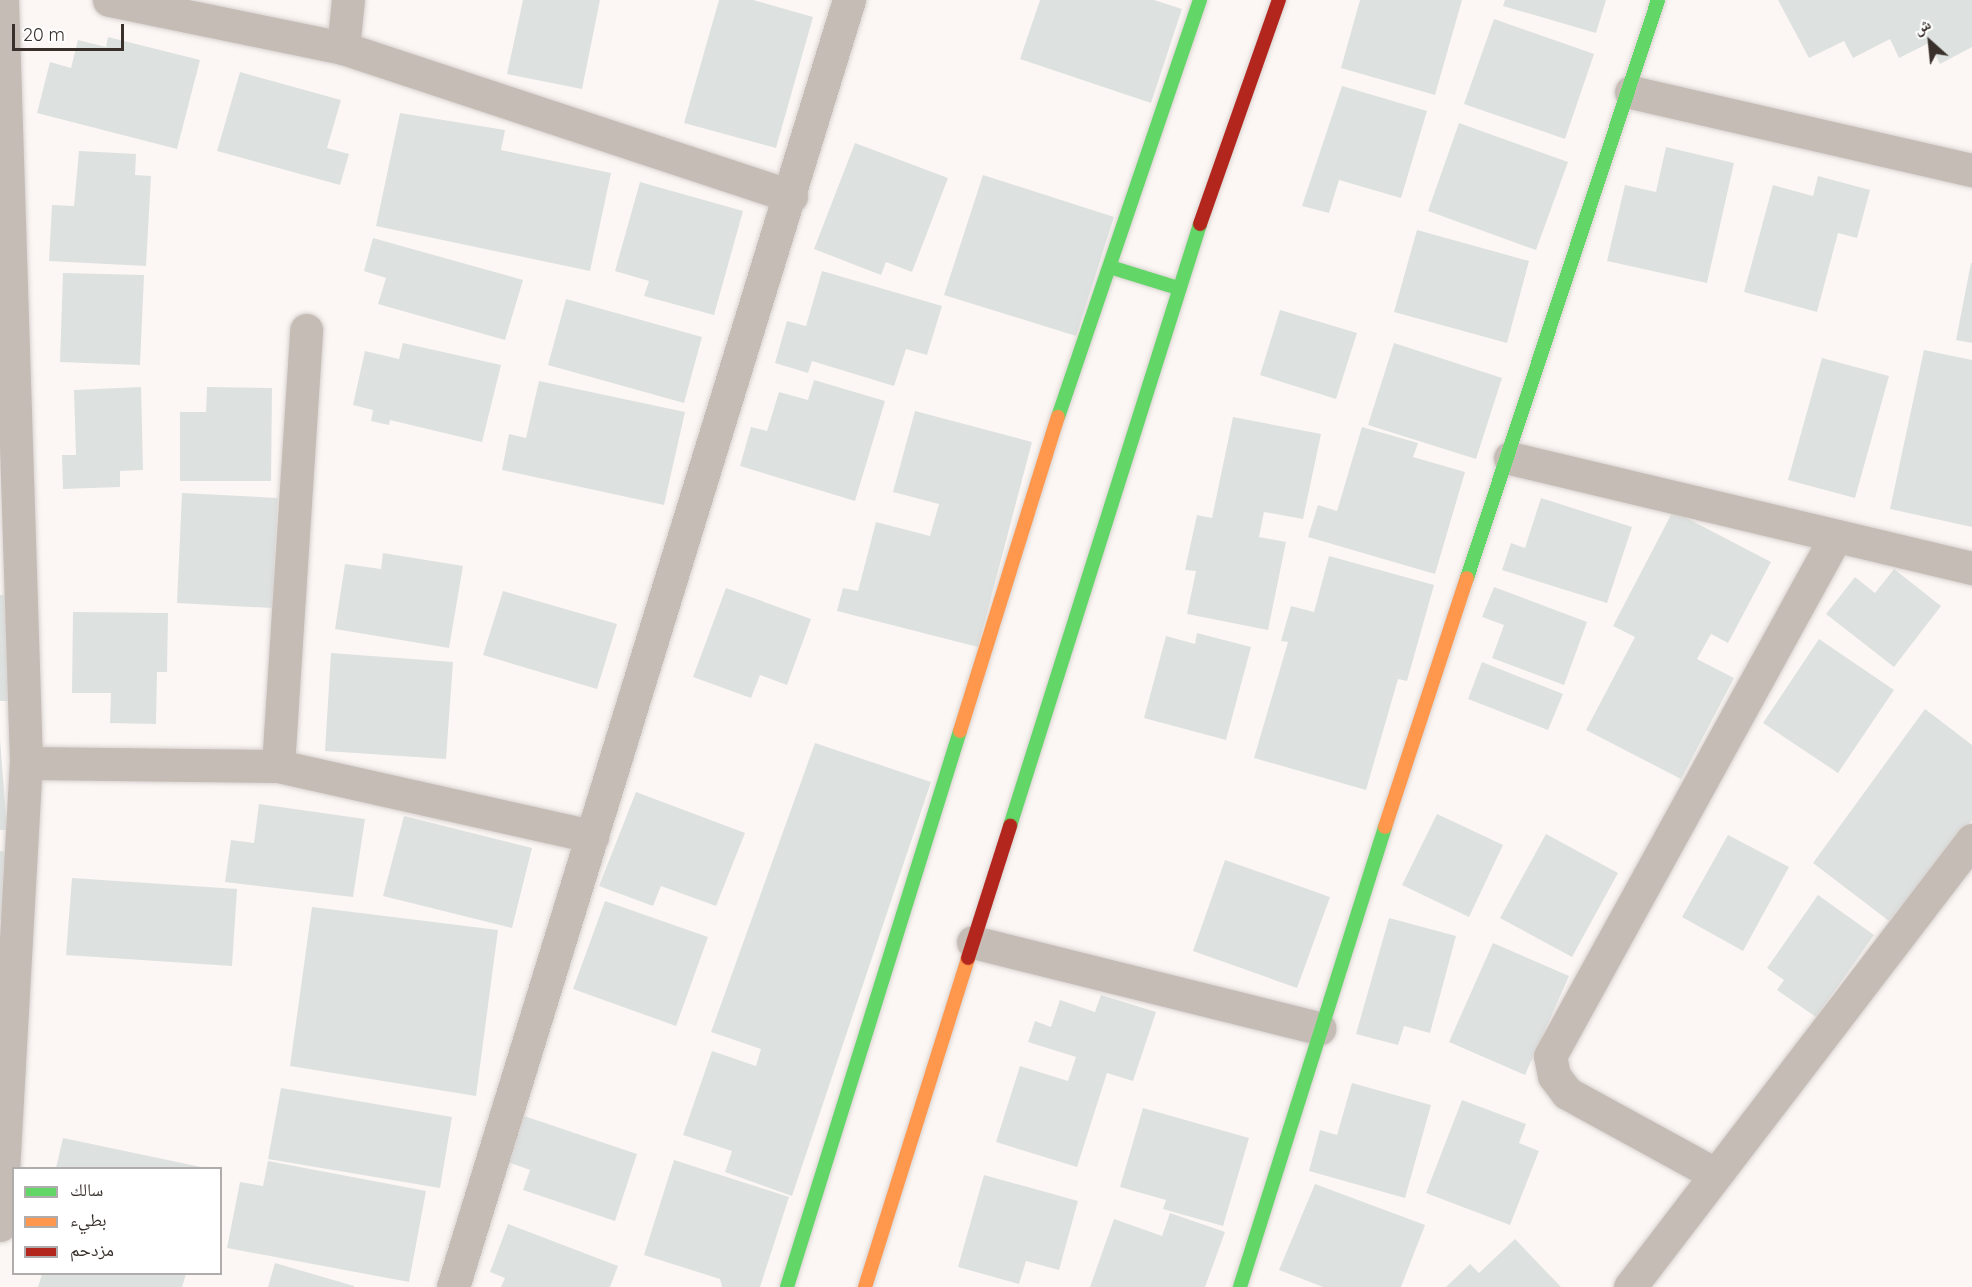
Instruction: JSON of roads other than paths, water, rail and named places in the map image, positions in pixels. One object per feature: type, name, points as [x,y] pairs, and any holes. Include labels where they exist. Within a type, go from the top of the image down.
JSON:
[{"type":"street","points":[[0,1225],[26,763],[2,0]]},
{"type":"street","points":[[109,0],[343,48],[791,196]]},
{"type":"street","points":[[343,48],[348,0]]},
{"type":"street","points":[[453,1287],[791,196],[849,0]]},
{"type":"street","points":[[787,1287],[985,648],[1200,0]]},
{"type":"street","points":[[865,1287],[1178,288],[1279,0]]},
{"type":"street","points":[[1240,1287],[1319,1028],[1631,92],[1658,0]]},
{"type":"street","points":[[1631,92],[1972,170]]},
{"type":"street","points":[[1110,267],[1178,288]]},
{"type":"street","points":[[278,766],[306,330]]},
{"type":"street","points":[[1510,458],[1972,568]]},
{"type":"street","points":[[1713,1173],[1568,1093],[1554,1076],[1550,1056],[1836,536]]},
{"type":"street","points":[[26,763],[278,766],[592,836]]},
{"type":"street","points":[[1630,1287],[1713,1173],[1972,840]]},
{"type":"street","points":[[973,942],[1319,1028]]}]
